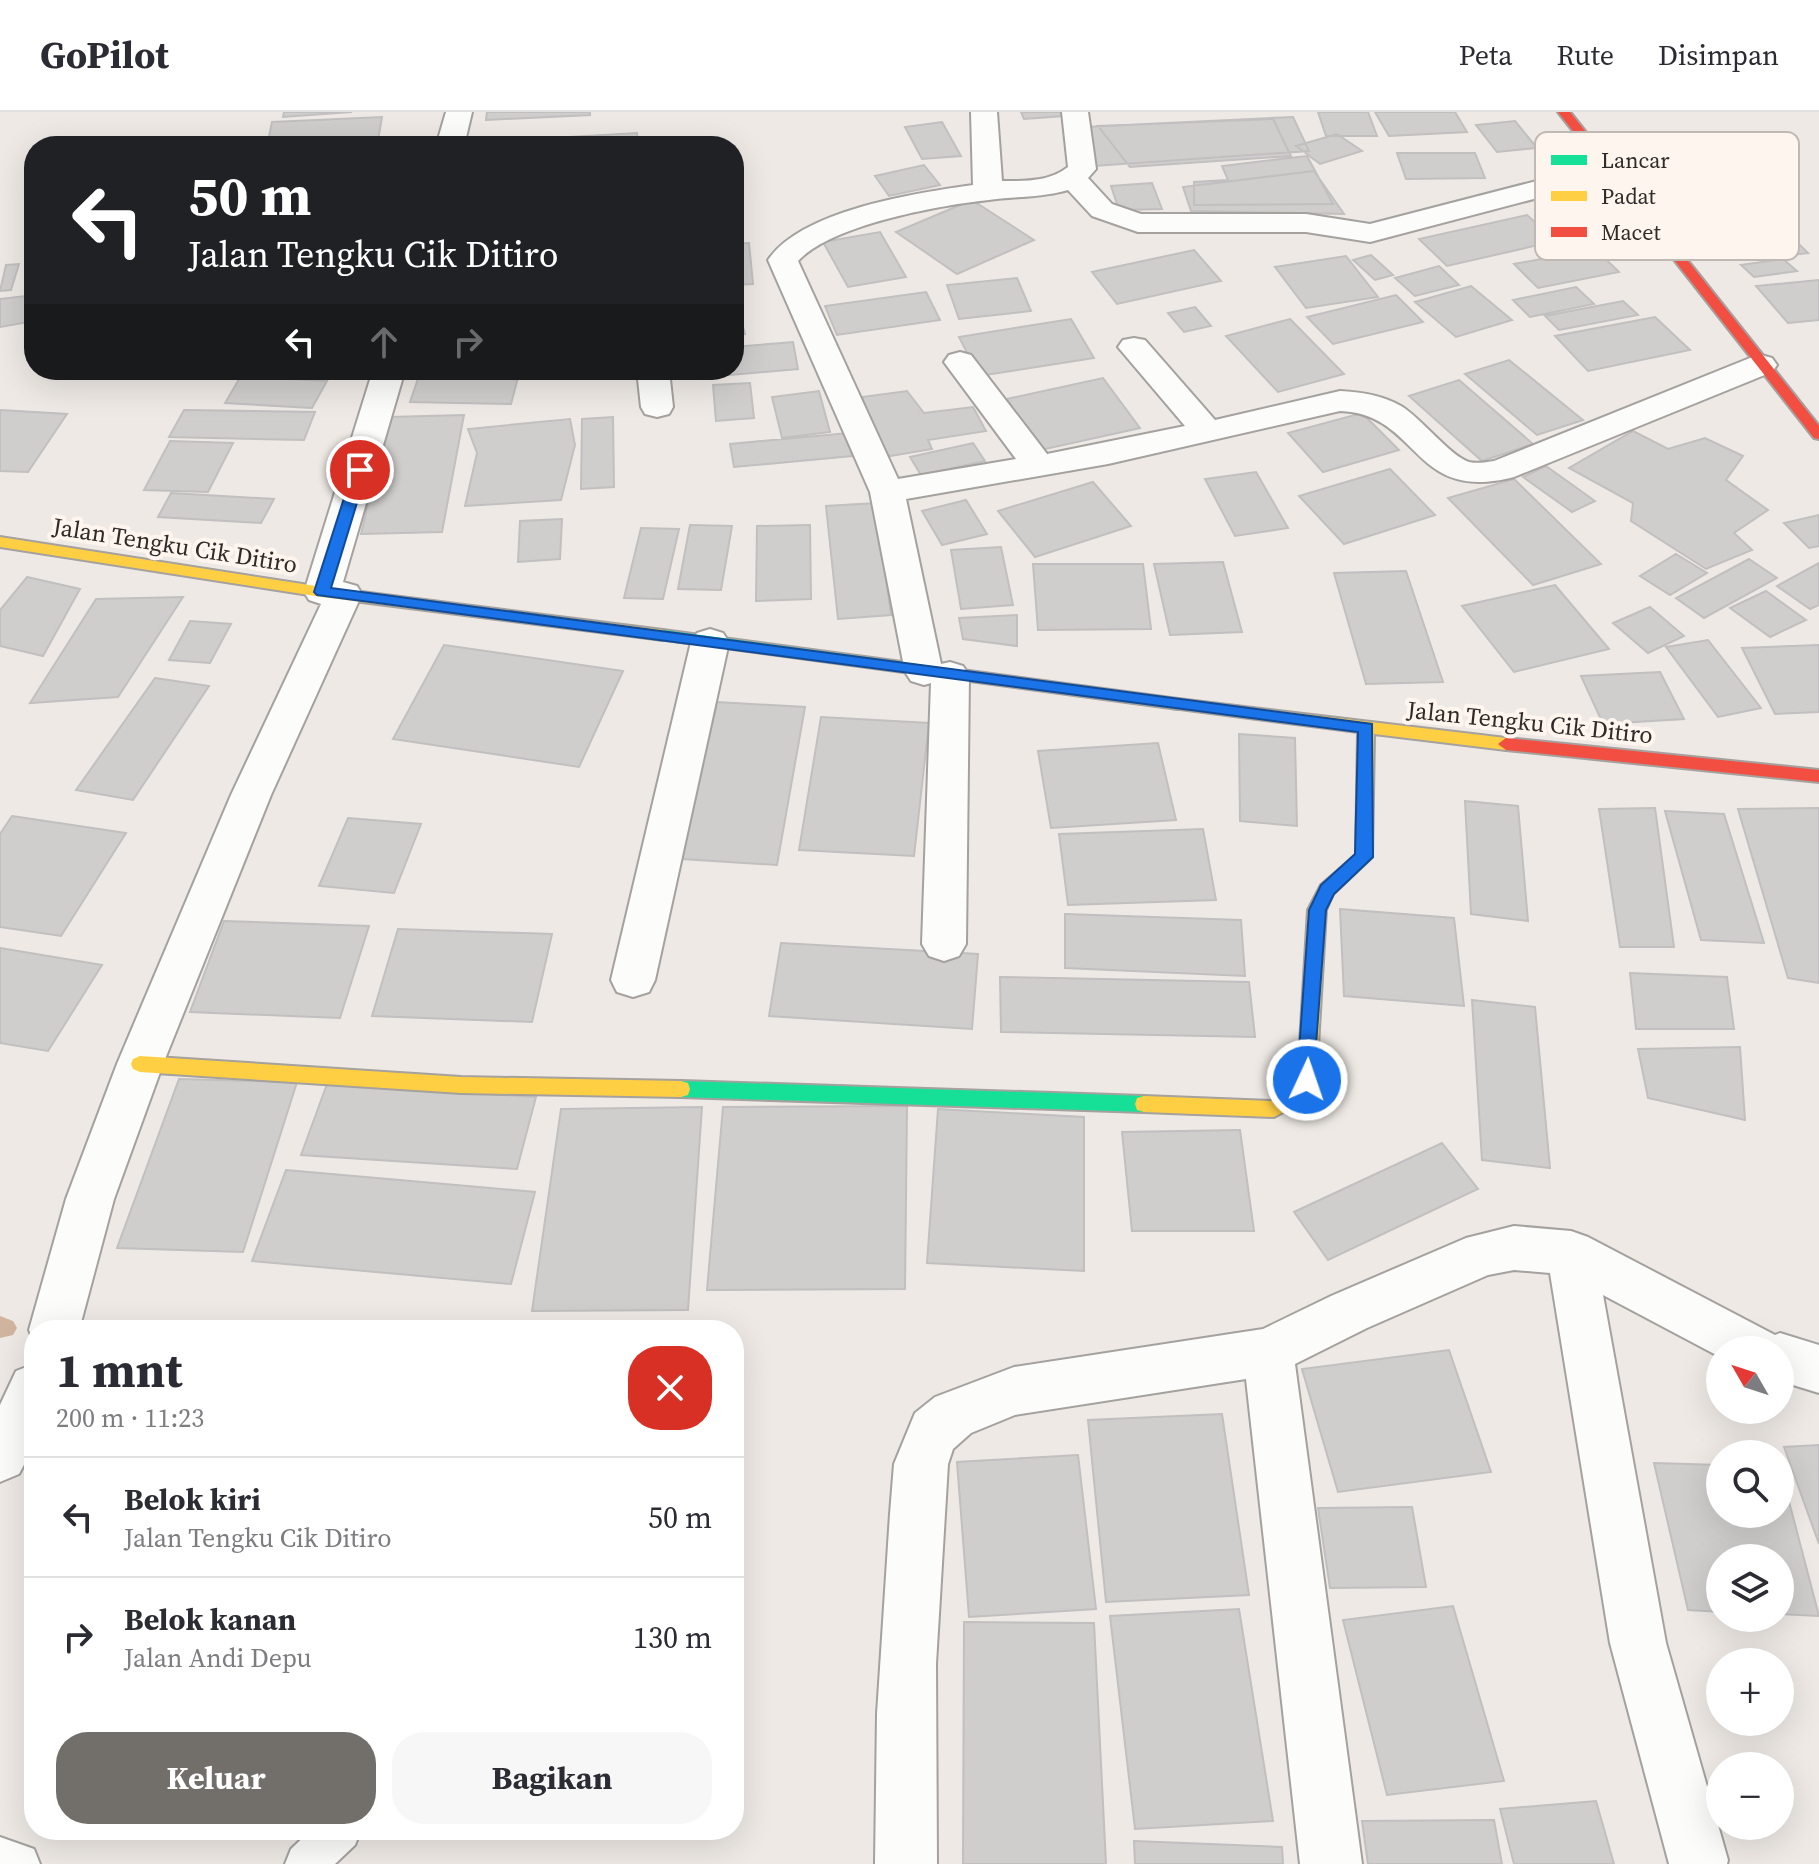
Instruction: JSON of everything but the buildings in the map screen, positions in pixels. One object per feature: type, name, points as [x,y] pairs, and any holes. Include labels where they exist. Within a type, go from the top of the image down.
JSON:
[{"type":"street","points":[[453,136],[459,112]]},
{"type":"street","points":[[984,112],[988,191]]},
{"type":"street","points":[[944,944],[937,674],[887,492],[783,260],[787,251],[796,244],[827,228],[988,191],[1052,187],[1073,179],[1082,169],[1075,112]]},
{"type":"street","points":[[1564,112],[1579,132]]},
{"type":"street","points":[[1073,179],[1102,210],[1138,223],[1306,223],[1370,233],[1535,190]]},
{"type":"street","points":[[1678,260],[1819,435]]},
{"type":"street","points":[[1134,347],[1206,430]]},
{"type":"street","points":[[960,362],[1038,466]]},
{"type":"street","points":[[887,492],[1108,454],[1319,404],[1356,400],[1387,408],[1453,467],[1469,473],[1490,472],[1761,365]]},
{"type":"street","points":[[57,1320],[90,1199],[140,1064],[333,593],[386,380]]},
{"type":"street","points":[[654,380],[657,407]]},
{"type":"street","name":"Jalan Tengku Cik Ditiro","points":[[0,542],[333,593],[937,674],[1366,728],[1819,776]]},
{"type":"street","points":[[633,980],[710,642]]},
{"type":"street","points":[[140,1064],[461,1085],[873,1093],[1274,1109],[1291,1098],[1307,1080],[1317,910],[1327,890],[1364,857],[1366,728]]},
{"type":"street","points":[[906,1864],[904,1805],[912,1566],[921,1464],[934,1431],[953,1415],[1014,1391],[1268,1352],[1349,1312],[1483,1254],[1514,1248],[1571,1253],[1729,1336]]},
{"type":"street","points":[[1571,1253],[1638,1643],[1698,1860]]},
{"type":"street","points":[[1268,1352],[1331,1864]]},
{"type":"street","points":[[1794,1361],[1819,1369]]},
{"type":"street","points":[[0,1456],[24,1410]]},
{"type":"lane","points":[[306,1864],[330,1840]]},
{"type":"lane","points":[[0,1858],[19,1864]]},
{"type":"waterway","points":[[0,1327],[5,1328]]},
{"type":"traffic: fast","points":[[663,635],[1178,704]]},
{"type":"traffic: fast","points":[[681,1089],[1144,1104]]},
{"type":"traffic: slow","points":[[0,542],[322,592],[663,635]]},
{"type":"traffic: slow","points":[[1178,704],[1506,744]]},
{"type":"traffic: slow","points":[[1144,1104],[1274,1109],[1291,1098],[1307,1080],[1317,910],[1327,890],[1364,857],[1366,728]]},
{"type":"traffic: slow","points":[[140,1064],[461,1085],[681,1089]]},
{"type":"traffic: jam","points":[[1564,112],[1580,132]]},
{"type":"traffic: jam","points":[[1681,260],[1819,435]]},
{"type":"traffic: jam","points":[[1506,744],[1819,776]]},
{"type":"route","points":[[360,470],[322,592],[1366,728],[1364,857],[1327,890],[1317,910],[1307,1080]]}]
